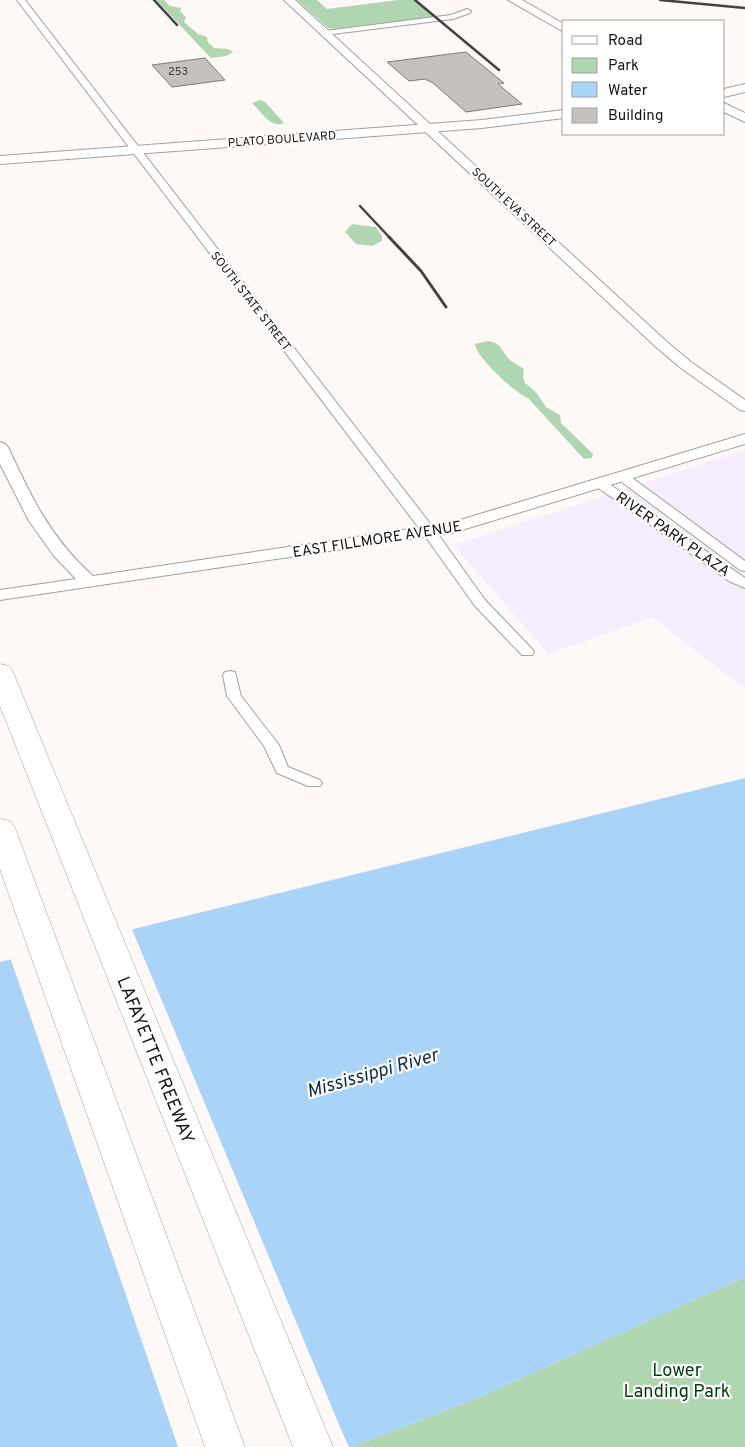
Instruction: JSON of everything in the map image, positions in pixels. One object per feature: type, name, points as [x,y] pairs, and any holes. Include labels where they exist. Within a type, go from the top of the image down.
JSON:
[{"type":"highway","name":"LAFAYETTE FREEWAY","points":[[0,672],[313,1447]]},
{"type":"highway","points":[[0,828],[225,1447]]},
{"type":"main road","points":[[514,0],[562,27]]},
{"type":"main road","points":[[725,82],[745,77]]},
{"type":"main road","points":[[725,93],[745,88]]},
{"type":"main road","points":[[725,108],[745,118]]},
{"type":"main road","name":"PLATO BOULEVARD","points":[[0,169],[139,154],[510,122],[562,114]]},
{"type":"main road","name":"PLATO BOULEVARD","points":[[0,160],[438,137],[495,133],[562,124]]},
{"type":"street","name":"SOUTH STATE STREET","points":[[21,0],[430,533],[480,603],[527,652]]},
{"type":"street","name":"SOUTH EVA STREET","points":[[289,0],[661,344],[701,376],[745,407]]},
{"type":"street","points":[[325,33],[453,17],[467,11]]},
{"type":"street","name":"EAST FILLMORE AVENUE","points":[[0,595],[430,533],[474,523],[745,439]]},
{"type":"street","points":[[0,447],[29,509],[41,528],[58,552],[91,583]]},
{"type":"street","name":"RIVER PARK PLAZA","points":[[623,477],[745,567]]},
{"type":"street","name":"RIVER PARK PLAZA","points":[[601,484],[745,584]]},
{"type":"street","points":[[230,676],[234,696],[271,745],[282,770],[314,783]]},
{"type":"shaded area","points":[[745,450],[745,689],[652,617],[549,654],[453,545]]},
{"type":"green space","points":[[156,0],[164,0],[170,6],[181,8],[180,11],[186,17],[184,22],[198,34],[207,37],[208,42],[214,48],[228,49],[233,52],[226,56],[211,58]]},
{"type":"green space","points":[[297,0],[317,0],[327,9],[398,0],[415,0],[435,17],[335,29],[328,28]]},
{"type":"green space","points":[[260,100],[265,102],[284,123],[274,124],[266,118],[252,103]]},
{"type":"green space","points":[[352,224],[376,227],[382,236],[382,241],[372,246],[356,244],[345,232]]},
{"type":"green space","points":[[488,341],[499,346],[510,360],[524,369],[523,377],[525,383],[536,392],[546,407],[560,415],[561,423],[593,454],[592,458],[584,459],[528,398],[515,390],[489,366],[477,350],[475,344]]},
{"type":"green space","name":"Lower Landing Park","points":[[745,1277],[745,1447],[352,1447],[473,1400]]},
{"type":"water","name":"Mississippi River","points":[[745,778],[745,1277],[473,1400],[352,1447],[0,1447],[0,962]]},
{"type":"pier","points":[[131,927],[349,1447],[178,1447],[10,957]]},
{"type":"building","points":[[466,52],[504,83],[498,84],[522,104],[466,112],[433,83],[425,79],[409,81],[387,62]]},
{"type":"building","points":[[205,58],[225,80],[172,87],[152,65]]},
{"type":"railway","points":[[154,0],[177,25]]},
{"type":"railway","points":[[415,0],[499,70]]},
{"type":"railway","points":[[660,0],[745,8]]},
{"type":"railway","points":[[360,206],[390,238]]},
{"type":"railway","points":[[389,237],[421,271],[446,307]]}]
